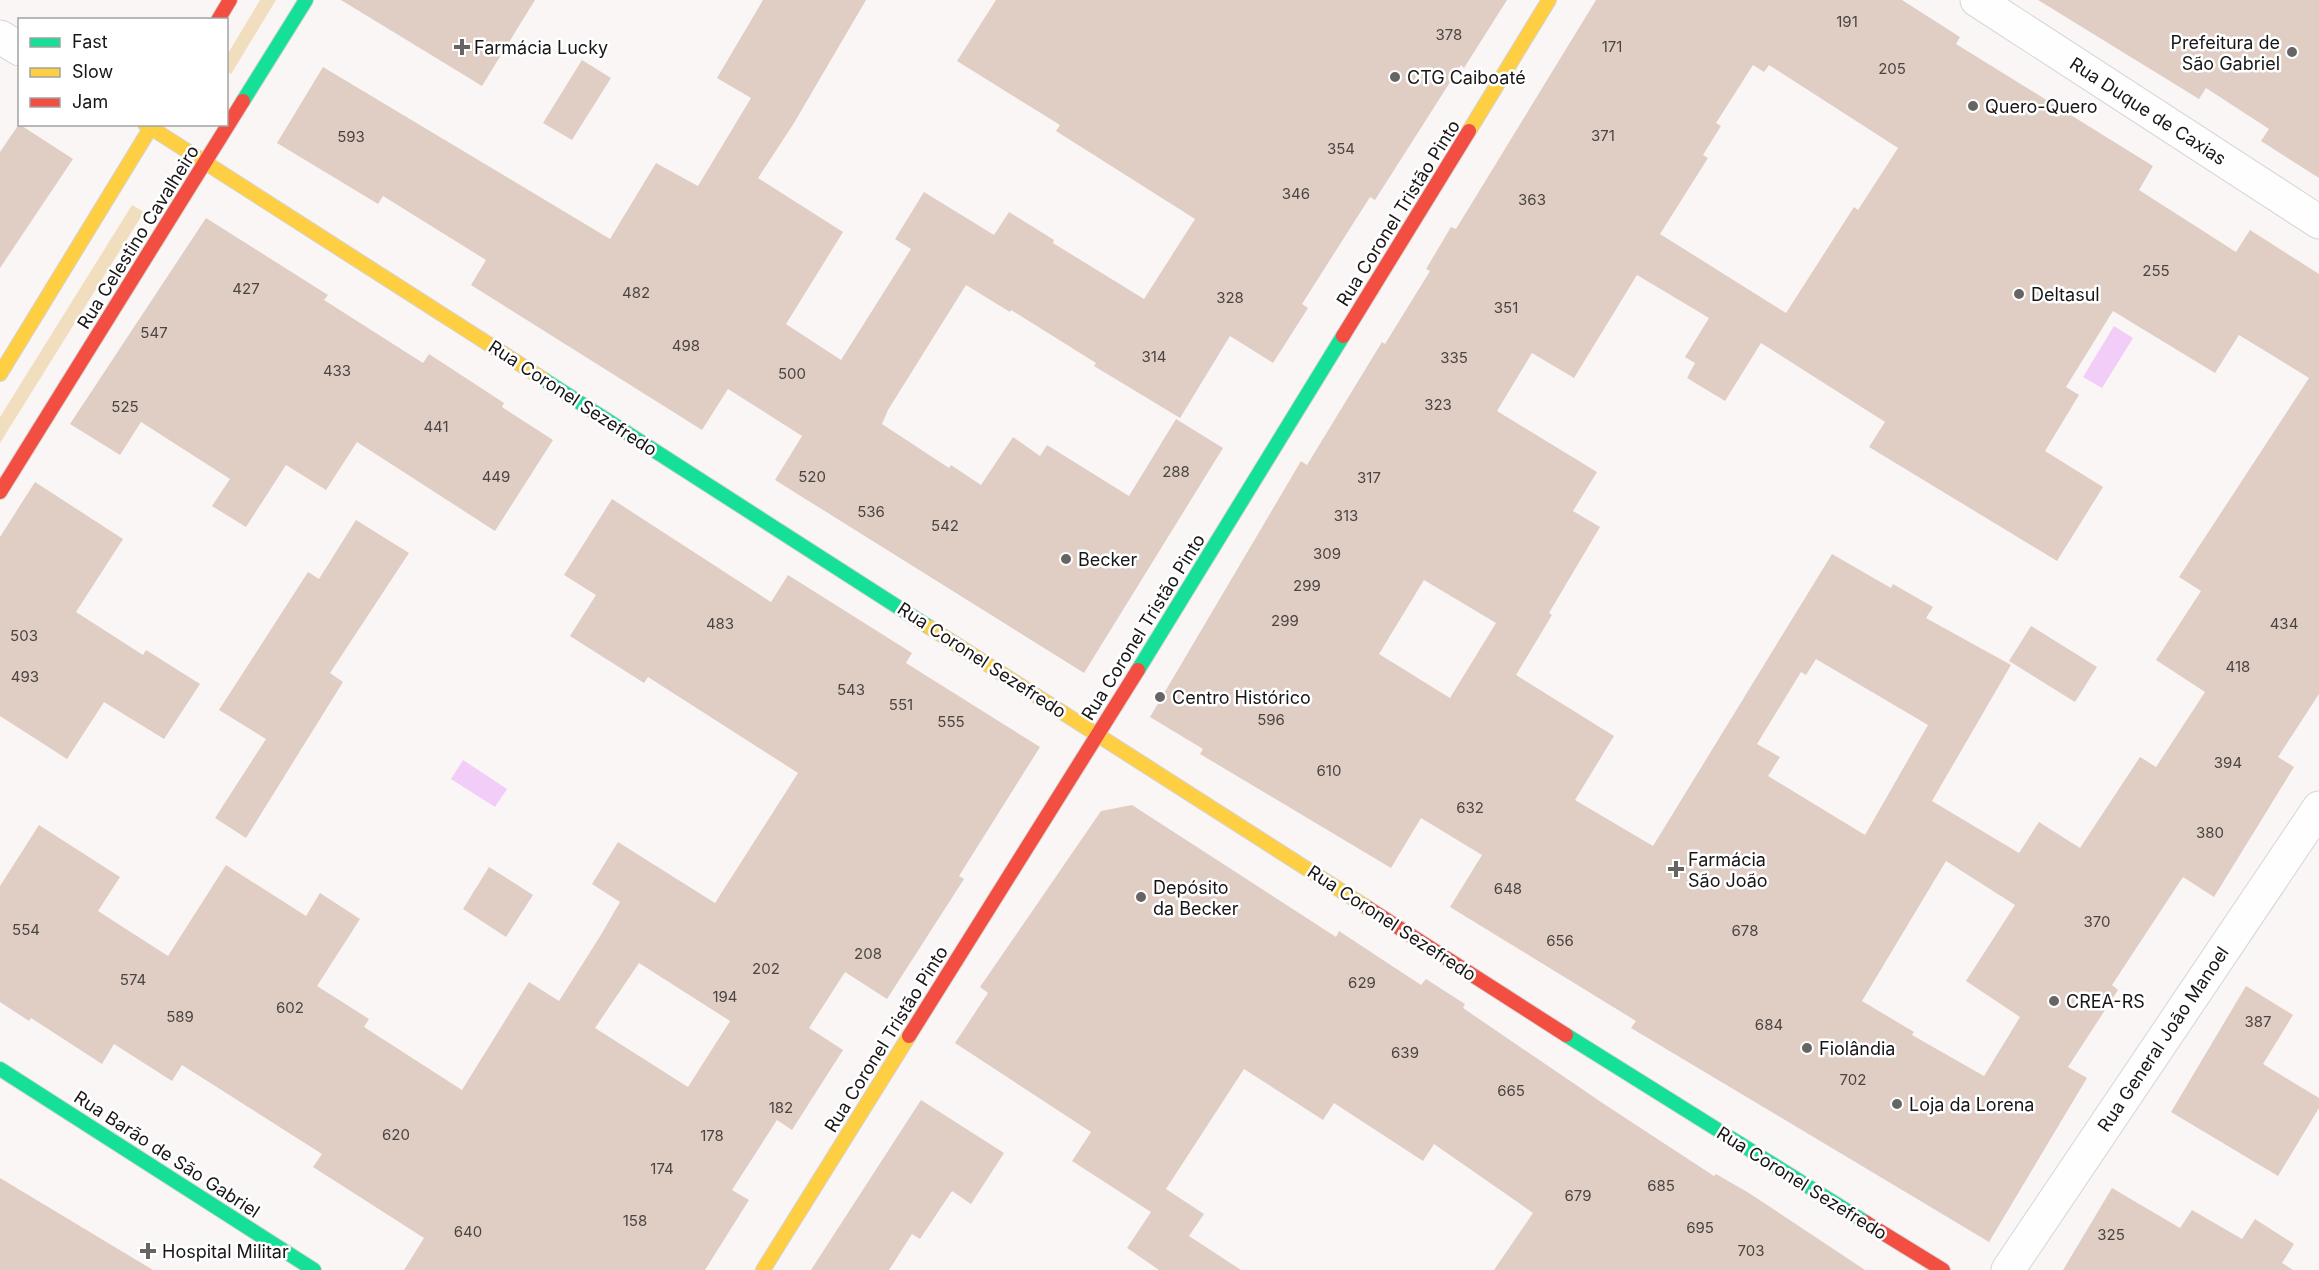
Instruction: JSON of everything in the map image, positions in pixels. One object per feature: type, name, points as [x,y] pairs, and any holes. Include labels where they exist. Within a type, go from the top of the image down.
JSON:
[{"type":"main road","points":[[219,18],[230,0]]},
{"type":"main road","name":"Rua Celestino Cavalheiro","points":[[228,125],[306,0]]},
{"type":"main road","name":"Rua Coronel Tristão Pinto","points":[[763,1270],[1099,734],[1549,0]]},
{"type":"main road","points":[[0,374],[150,126]]},
{"type":"main road","name":"Rua Coronel Sezefredo","points":[[150,126],[1725,1137],[1943,1270]]},
{"type":"main road","name":"Rua Celestino Cavalheiro","points":[[0,492],[227,126]]},
{"type":"main road","name":"Rua Barão de São Gabriel","points":[[0,1069],[314,1270]]},
{"type":"street","name":"Rua Duque de Caxias","points":[[1977,0],[2319,222]]},
{"type":"street","points":[[0,37],[18,48]]},
{"type":"street","name":"Rua General João Manoel","points":[[2008,1270],[2319,808]]},
{"type":"shaded area","points":[[260,0],[276,0],[231,74],[228,72],[228,53]]},
{"type":"shaded area","points":[[132,205],[144,212],[0,443],[0,417]]},
{"type":"shaded area","points":[[2114,326],[2133,338],[2102,388],[2083,377]]},
{"type":"shaded area","points":[[463,760],[507,789],[495,807],[451,779]]},
{"type":"building","name":"Farmácia Lucky","points":[[341,0],[535,0],[482,86]]},
{"type":"building","points":[[763,0],[866,0],[794,123],[758,178],[843,232],[786,324],[841,360],[911,249],[895,239],[924,192],[994,235],[1009,212],[1054,240],[1053,243],[1144,299],[1195,219],[1056,131],[1060,125],[957,61],[996,0],[1507,0],[1464,68],[1461,65],[1375,200],[1370,197],[1302,304],[1308,308],[1273,363],[1230,336],[1180,418],[1094,366],[1096,363],[1011,310],[1010,312],[966,285],[888,410],[882,424],[949,468],[951,465],[981,485],[1013,437],[1040,456],[1047,445],[1129,496],[1176,419],[1223,448],[1084,673],[775,480],[802,436],[728,389],[702,430],[471,285],[486,260],[383,196],[378,204],[277,143],[323,67],[610,239],[656,163],[698,186],[751,98],[717,78]]},
{"type":"building","points":[[1596,0],[1902,0],[1960,37],[1956,44],[2153,166],[2139,190],[2236,252],[2250,230],[2319,274],[2319,694],[2278,757],[2294,767],[2214,897],[2183,877],[2112,985],[2118,990],[2068,1067],[2087,1078],[1989,1242],[1631,1028],[1636,1021],[1450,907],[1482,855],[1421,818],[1391,868],[1200,754],[1203,749],[1150,717],[1301,461],[1307,465],[1382,342],[1385,344],[1430,271],[1426,269],[1451,227],[1456,229]],"holes":[[[1753,65],[1764,72],[1769,65],[1898,148],[1858,210],[1854,207],[1786,313],[1660,234],[1708,158],[1703,155],[1721,126],[1716,123]],[[1637,275],[1709,318],[1685,357],[1695,363],[1687,378],[1725,401],[1761,343],[1885,422],[1869,447],[2057,561],[2103,487],[2045,451],[2079,395],[2066,387],[2113,311],[2215,373],[2239,335],[2309,378],[2179,577],[2201,591],[2156,660],[2205,692],[2156,767],[2140,757],[2080,848],[2039,822],[2019,853],[1932,801],[2011,665],[1926,618],[1933,607],[1893,584],[1891,588],[1832,554],[1653,846],[1575,800],[1614,736],[1516,675],[1552,615],[1549,613],[1600,527],[1573,511],[1597,472],[1497,411],[1532,353],[1574,378]],[[1424,580],[1496,623],[1450,698],[1379,654]],[[1816,659],[1928,725],[1865,835],[1768,776],[1780,757],[1757,744],[1801,672],[1806,675]],[[1946,861],[2015,905],[1966,981],[2020,1017],[1984,1076],[1912,1035],[1914,1032],[1862,1001]]]},
{"type":"building","points":[[2038,0],[2319,0],[2319,178],[2261,141],[2269,129],[2206,88],[2199,99]]},
{"type":"building","points":[[582,60],[611,78],[572,140],[543,123]]},
{"type":"building","points":[[18,125],[73,159],[0,268],[0,152]]},
{"type":"building","points":[[206,218],[328,295],[324,300],[423,363],[429,354],[504,403],[502,407],[553,440],[495,531],[357,442],[326,490],[286,465],[246,527],[212,506],[230,479],[141,422],[120,455],[70,424]]},
{"type":"building","points":[[35,482],[123,539],[76,612],[143,655],[146,650],[200,684],[164,739],[104,702],[67,759],[0,716],[0,537]]},
{"type":"building","points":[[612,499],[771,602],[788,575],[912,653],[906,663],[1040,747],[959,876],[964,879],[887,999],[845,972],[809,1028],[843,1050],[792,1130],[777,1120],[732,1190],[749,1200],[705,1270],[404,1270],[424,1238],[313,1167],[322,1154],[182,1065],[172,1081],[114,1044],[102,1064],[31,1018],[29,1021],[0,1002],[0,886],[39,825],[120,877],[98,911],[168,956],[226,865],[306,916],[320,893],[360,919],[317,986],[369,1019],[364,1027],[462,1090],[529,982],[559,1001],[599,938],[620,902],[592,884],[618,842],[715,903],[798,773],[648,677],[644,683],[570,636],[596,595],[564,575]],"holes":[[[639,963],[730,1021],[688,1087],[595,1028]]]},
{"type":"building","points":[[356,520],[409,553],[330,673],[343,682],[246,838],[215,818],[266,739],[219,710],[308,572],[319,579]]},
{"type":"building","points":[[2031,626],[2097,667],[2075,702],[2009,661]]},
{"type":"building","points":[[1132,805],[1336,937],[1339,931],[1421,985],[1426,979],[1465,1004],[1463,1008],[1604,1104],[1714,1176],[1716,1174],[1749,1193],[1865,1270],[1494,1270],[1533,1213],[1434,1144],[1423,1161],[1334,1103],[1323,1120],[1244,1069],[1166,1189],[1204,1214],[1189,1236],[1241,1270],[1159,1270],[1127,1248],[1151,1212],[1072,1161],[1091,1132],[955,1043],[988,993],[980,987],[1101,811]]},
{"type":"building","points":[[489,867],[533,895],[506,937],[463,909]]},
{"type":"building","points":[[2246,986],[2293,1015],[2263,1064],[2319,1098],[2319,1108],[2278,1176],[2171,1112]]},
{"type":"building","points":[[921,1100],[1004,1153],[971,1204],[952,1191],[920,1239],[912,1234],[889,1270],[811,1270]]},
{"type":"building","points":[[0,1178],[153,1270],[0,1270]]},
{"type":"building","points":[[2112,1188],[2180,1228],[2192,1210],[2242,1239],[2255,1219],[2294,1244],[2282,1263],[2293,1270],[2063,1270]]},
{"type":"traffic: fast","points":[[243,101],[306,0]]},
{"type":"traffic: fast","points":[[1138,670],[1343,336]]},
{"type":"traffic: fast","points":[[543,379],[929,627]]},
{"type":"traffic: fast","points":[[1566,1035],[1865,1222]]},
{"type":"traffic: fast","points":[[0,1069],[314,1270]]},
{"type":"traffic: slow","points":[[1469,131],[1549,0]]},
{"type":"traffic: slow","points":[[148,126],[543,379]]},
{"type":"traffic: slow","points":[[0,374],[152,126]]},
{"type":"traffic: slow","points":[[929,627],[1368,908]]},
{"type":"traffic: slow","points":[[763,1270],[909,1036]]},
{"type":"traffic: jam","points":[[219,18],[230,0]]},
{"type":"traffic: jam","points":[[228,125],[243,101]]},
{"type":"traffic: jam","points":[[0,492],[227,126]]},
{"type":"traffic: jam","points":[[1343,336],[1469,131]]},
{"type":"traffic: jam","points":[[909,1036],[1138,670]]},
{"type":"traffic: jam","points":[[1368,908],[1566,1035]]},
{"type":"traffic: jam","points":[[1865,1222],[1943,1270]]},
{"type":"place","name":"Farmácia Lucky","points":[[462,47]]},
{"type":"place","name":"Prefeitura de São Gabriel","points":[[2292,52]]},
{"type":"place","name":"CTG Caiboaté","points":[[1395,77]]},
{"type":"place","name":"Quero-Quero","points":[[1973,106]]},
{"type":"place","name":"Deltasul","points":[[2019,294]]},
{"type":"place","name":"Becker","points":[[1066,559]]},
{"type":"place","name":"Centro Histórico","points":[[1160,697]]},
{"type":"place","name":"Farmácia São João","points":[[1676,869]]},
{"type":"place","name":"Depósito da Becker","points":[[1141,897]]},
{"type":"place","name":"CREA-RS","points":[[2054,1001]]},
{"type":"place","name":"Fiolândia","points":[[1807,1048]]},
{"type":"place","name":"Loja da Lorena","points":[[1897,1104]]},
{"type":"place","name":"Hospital Militar","points":[[148,1251]]}]
